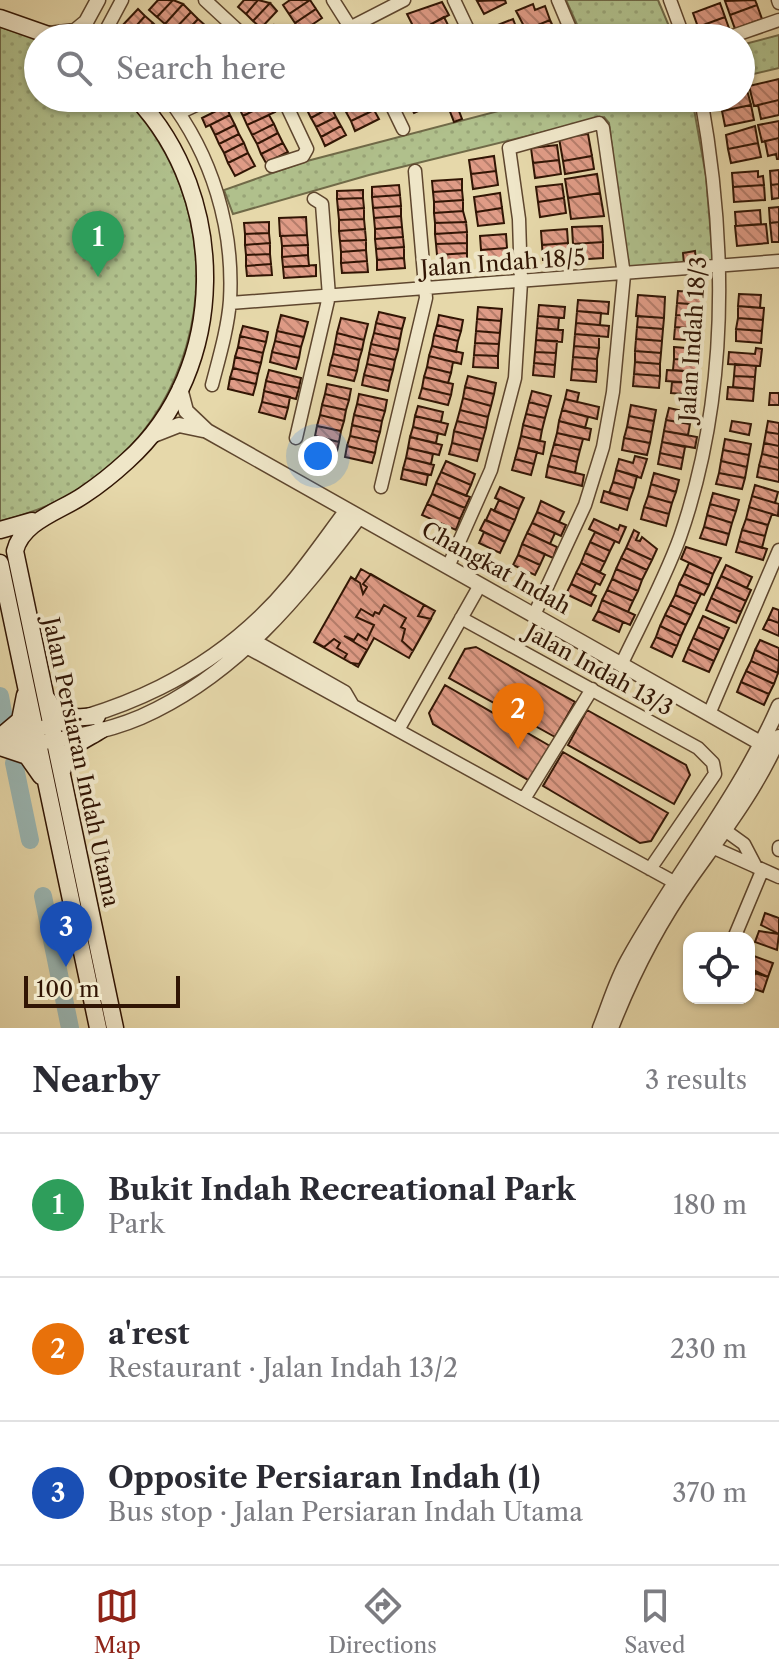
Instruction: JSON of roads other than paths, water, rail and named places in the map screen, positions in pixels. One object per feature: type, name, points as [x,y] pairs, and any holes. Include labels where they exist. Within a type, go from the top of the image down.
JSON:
[{"type":"main road","points":[[0,18],[24,26]]},
{"type":"main road","name":"Jalan Persiaran Indah Utama","points":[[115,1028],[44,735],[33,681],[15,551],[23,534],[108,478],[150,437],[168,414],[195,351],[201,323],[206,261],[199,212],[174,149],[146,112]]},
{"type":"main road","name":"Jalan Persiaran Indah Utama","points":[[0,530],[45,517]]},
{"type":"main road","name":"Jalan Persiaran Indah Utama","points":[[0,563],[33,681]]},
{"type":"main road","points":[[33,681],[60,716],[99,723]]},
{"type":"main road","points":[[33,681],[20,720],[1,742],[31,759],[57,794]]},
{"type":"main road","points":[[57,794],[66,753],[99,723]]},
{"type":"main road","name":"Jalan Persiaran Indah Utama","points":[[57,794],[98,1028]]},
{"type":"street","points":[[84,24],[98,0]]},
{"type":"street","points":[[112,24],[122,0]]},
{"type":"street","points":[[205,0],[231,24]]},
{"type":"street","points":[[333,0],[350,24]]},
{"type":"street","points":[[367,24],[404,0]]},
{"type":"street","points":[[454,0],[465,24]]},
{"type":"street","points":[[558,0],[568,24]]},
{"type":"street","points":[[670,0],[679,24]]},
{"type":"street","points":[[755,28],[779,20]]},
{"type":"street","points":[[272,166],[303,156],[307,149],[290,112]]},
{"type":"street","points":[[395,112],[403,129]]},
{"type":"street","name":"Jalan Indah 18/3","points":[[621,665],[679,538],[713,405],[721,266],[703,112]]},
{"type":"street","points":[[179,113],[216,186],[230,269],[230,303],[212,385]]},
{"type":"street","points":[[448,567],[491,470],[515,378],[521,282],[519,219],[509,151],[514,144],[596,123],[603,128],[624,275],[613,392],[603,447],[585,505],[534,615]]},
{"type":"street","points":[[381,487],[426,298],[415,171]]},
{"type":"street","points":[[296,438],[329,296],[322,204],[314,199]]},
{"type":"street","name":"Jalan Indah 18/5","points":[[230,303],[779,261]]},
{"type":"street","name":"Changkat Indah","points":[[180,388],[186,411],[207,431],[709,714],[772,744]]},
{"type":"street","name":"Changkat Indah","points":[[150,437],[179,425],[207,431]]},
{"type":"street","points":[[1,742],[141,717],[167,702],[244,640],[353,513]]},
{"type":"street","points":[[709,714],[779,550]]},
{"type":"street","points":[[398,730],[480,585]]},
{"type":"street","name":"Jalan Indah 13/3","points":[[461,618],[698,748],[713,763],[715,774],[650,869]]},
{"type":"street","points":[[244,640],[345,692],[352,704],[674,882]]},
{"type":"street","points":[[524,799],[592,689]]},
{"type":"street","points":[[611,1028],[639,959],[691,876],[726,831],[772,744],[779,706]]},
{"type":"street","points":[[600,1028],[625,964],[674,882],[772,744]]},
{"type":"street","points":[[726,831],[744,844],[759,869]]},
{"type":"street","points":[[714,848],[779,877]]},
{"type":"street","points":[[736,932],[759,869]]},
{"type":"waterway","points":[[0,696],[4,718]]},
{"type":"waterway","points":[[14,763],[30,840]]},
{"type":"waterway","points":[[43,896],[70,1028]]},
{"type":"place","name":"Bukit Indah Recreational Park","points":[[98,277]]},
{"type":"place","name":"a'rest","points":[[518,749]]},
{"type":"place","name":"Opposite Persiaran Indah (1)","points":[[66,967]]}]
